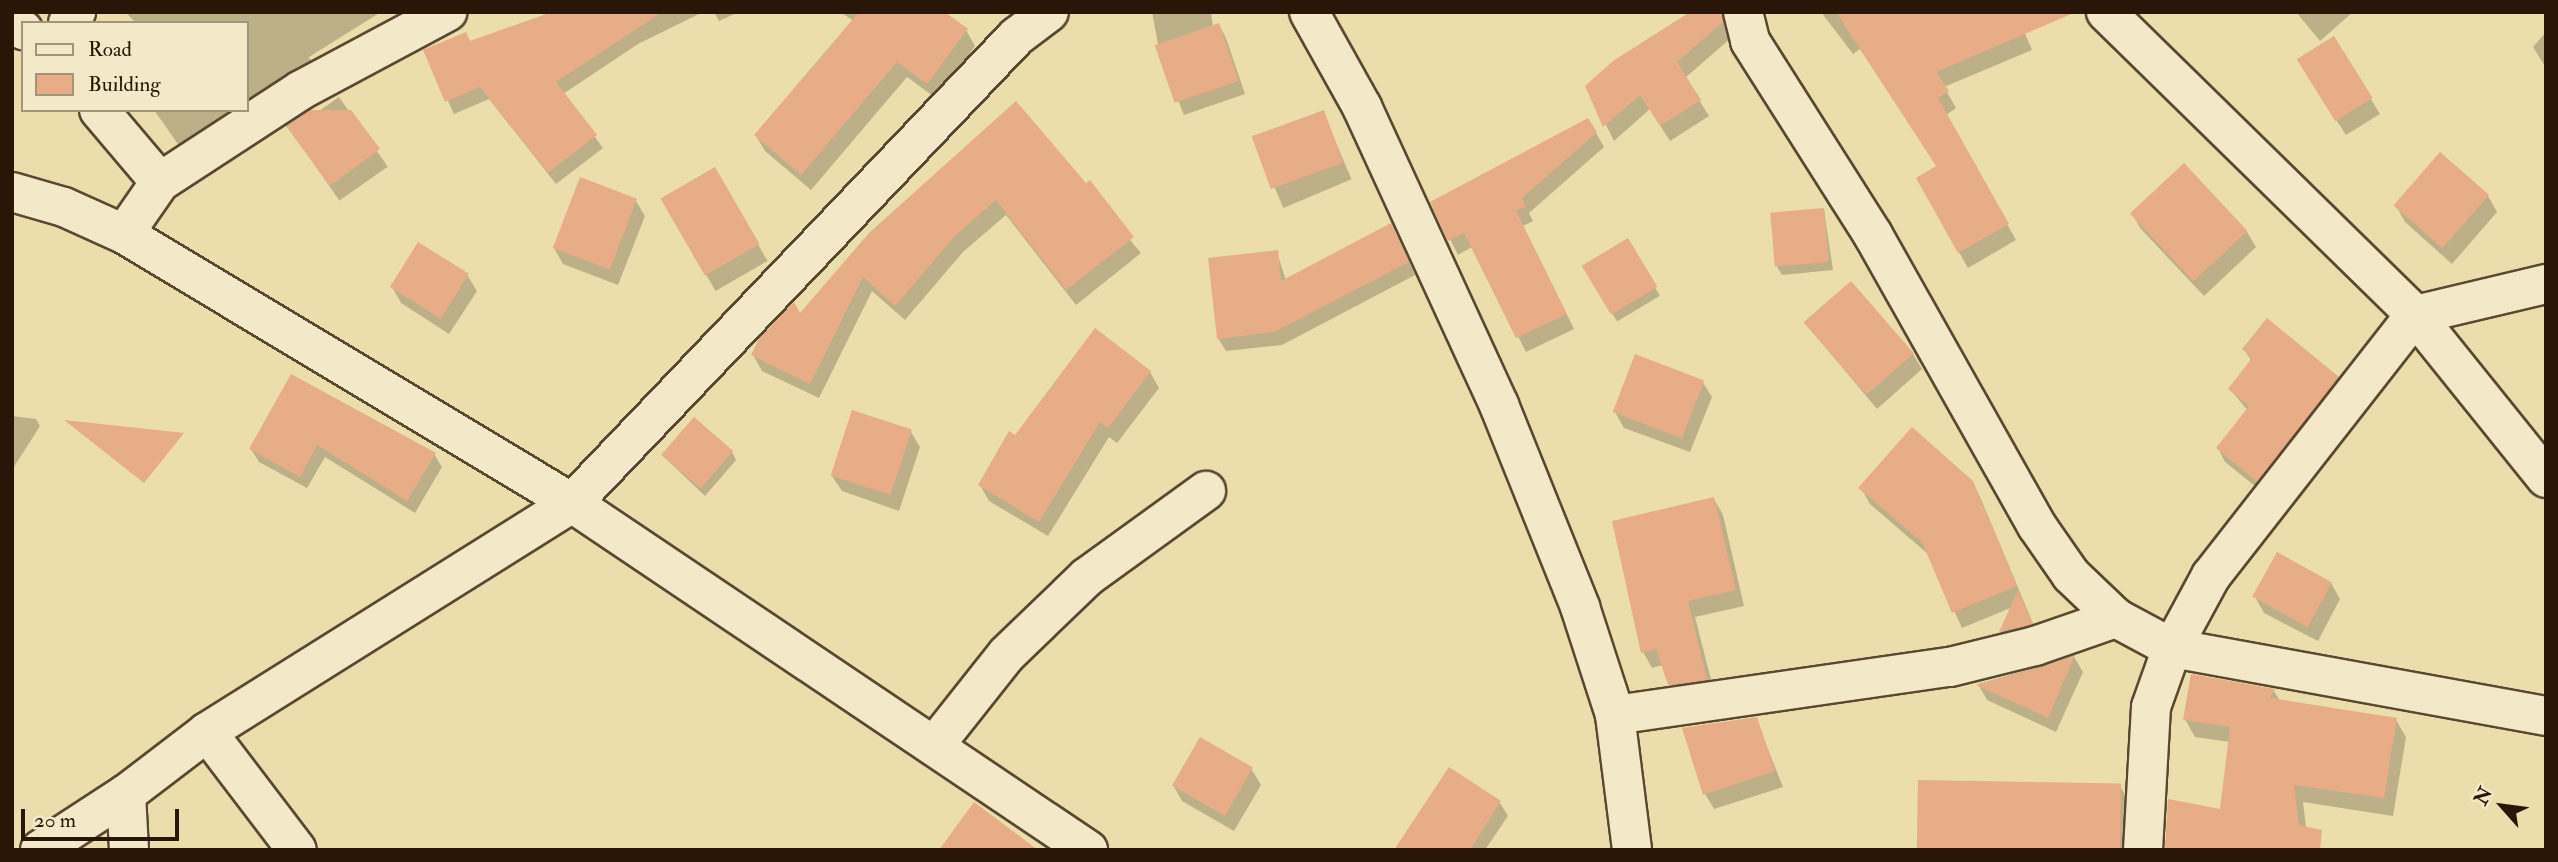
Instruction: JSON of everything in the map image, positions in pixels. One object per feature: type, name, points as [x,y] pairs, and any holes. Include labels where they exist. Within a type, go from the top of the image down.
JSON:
[{"type":"street","points":[[124,234],[160,182],[301,90],[447,12]]},
{"type":"street","points":[[40,850],[126,794],[207,732],[572,503],[1006,25],[1049,12]]},
{"type":"street","points":[[1309,12],[1362,107],[1499,404],[1580,607],[1615,715],[1632,850]]},
{"type":"street","points":[[1743,12],[1751,41],[1873,235],[2037,526],[2071,575],[2116,618],[2172,648],[2546,716]]},
{"type":"street","points":[[2106,12],[2414,315],[2546,478]]},
{"type":"street","points":[[101,112],[160,182]]},
{"type":"street","points":[[12,192],[64,207],[124,234],[572,503],[1088,850]]},
{"type":"street","points":[[2143,850],[2151,708],[2172,648],[2211,576],[2414,315],[2546,284]]},
{"type":"street","points":[[934,746],[1007,654],[1087,576],[1206,491]]},
{"type":"street","points":[[1615,715],[1950,667],[2035,646],[2116,618]]},
{"type":"street","points":[[207,732],[298,850]]},
{"type":"street","points":[[126,794],[130,850]]},
{"type":"building","points":[[552,12],[662,12],[556,82],[597,135],[548,173],[480,87],[445,102],[423,50],[466,32],[470,41]]},
{"type":"building","points":[[859,12],[945,12],[968,29],[927,84],[897,62],[801,175],[754,135]]},
{"type":"building","points":[[1690,12],[1722,12],[1723,22],[1677,62],[1701,100],[1660,126],[1640,95],[1603,127],[1585,86],[1613,61]]},
{"type":"building","points":[[1836,12],[2076,12],[1936,72],[1949,91],[1938,98],[2009,224],[1958,253],[1916,178],[1936,166]]},
{"type":"building","points":[[1219,23],[1239,81],[1175,103],[1155,45]]},
{"type":"building","points":[[2334,36],[2373,98],[2335,121],[2297,59]]},
{"type":"building","points":[[1016,101],[1086,183],[1090,180],[1134,237],[1066,290],[996,200],[955,236],[895,306],[863,277],[810,384],[751,355],[759,339],[794,302],[800,313],[869,233]]},
{"type":"building","points":[[310,110],[351,110],[380,149],[330,186],[286,126]]},
{"type":"building","points":[[1324,110],[1343,163],[1271,189],[1252,136]]},
{"type":"building","points":[[1588,118],[1597,132],[1522,198],[1526,206],[1516,211],[1567,314],[1516,338],[1464,233],[1448,241],[1430,202]]},
{"type":"building","points":[[2440,152],[2489,195],[2442,248],[2393,206]]},
{"type":"building","points":[[2184,163],[2247,231],[2193,281],[2130,213]]},
{"type":"building","points":[[715,167],[760,244],[705,276],[660,198]]},
{"type":"building","points":[[580,177],[637,199],[610,270],[553,248]]},
{"type":"building","points":[[1824,208],[1829,262],[1775,267],[1770,213]]},
{"type":"building","points":[[1391,223],[1409,262],[1274,332],[1217,339],[1208,258],[1278,250],[1281,281]]},
{"type":"building","points":[[1628,238],[1657,287],[1611,315],[1582,266]]},
{"type":"building","points":[[418,242],[469,274],[441,319],[390,287]]},
{"type":"building","points":[[1851,281],[1914,353],[1866,395],[1803,322]]},
{"type":"building","points":[[2267,318],[2339,377],[2257,482],[2216,448],[2249,406],[2228,389],[2252,358],[2242,349]]},
{"type":"building","points":[[1095,328],[1151,371],[1108,428],[1100,422],[1039,522],[978,485],[1009,431],[1015,435]]},
{"type":"building","points":[[1635,354],[1704,381],[1682,438],[1613,412]]},
{"type":"building","points":[[291,374],[436,453],[407,501],[317,445],[300,477],[249,449]]},
{"type":"building","points":[[852,410],[912,429],[891,495],[831,476]]},
{"type":"building","points":[[694,417],[733,451],[700,489],[661,455]]},
{"type":"building","points":[[64,420],[184,433],[144,483]]},
{"type":"building","points":[[1912,427],[1973,481],[2017,586],[1952,613],[1922,542],[1858,488]]},
{"type":"building","points":[[1714,497],[1736,590],[1688,601],[1707,680],[1668,685],[1656,649],[1641,653],[1612,521]]},
{"type":"building","points":[[2277,552],[2332,583],[2307,627],[2252,597]]},
{"type":"building","points":[[2018,590],[2033,624],[1999,632]]},
{"type":"building","points":[[2075,655],[2048,718],[1976,685],[2042,667]]},
{"type":"building","points":[[2191,674],[2275,689],[2270,698],[2397,718],[2384,798],[2294,785],[2299,825],[2322,830],[2320,850],[2165,850],[2168,799],[2220,809],[2230,727],[2183,720]]},
{"type":"building","points":[[1757,717],[1775,771],[1703,795],[1682,728]]},
{"type":"building","points":[[1200,737],[1253,767],[1225,816],[1172,785]]},
{"type":"building","points":[[1449,767],[1501,801],[1470,850],[1394,850]]},
{"type":"building","points":[[1918,780],[2121,784],[2120,850],[1917,850]]},
{"type":"building","points":[[974,802],[1038,850],[939,850]]}]
